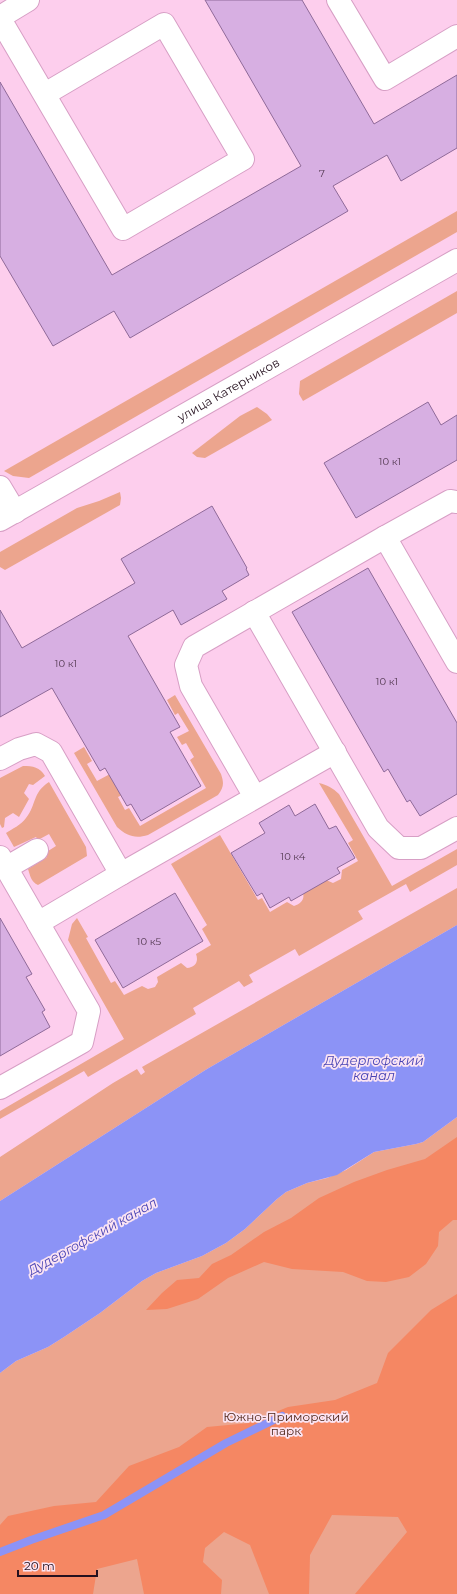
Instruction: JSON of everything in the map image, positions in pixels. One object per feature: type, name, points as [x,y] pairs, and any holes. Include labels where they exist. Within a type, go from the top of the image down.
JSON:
[{"type":"street","points":[[28,0],[0,18],[123,229],[243,159],[164,24],[45,94]]},
{"type":"street","points":[[338,0],[385,79],[457,36]]},
{"type":"street","name":"улица Катерников","points":[[7,516],[457,260]]},
{"type":"street","points":[[0,487],[7,516]]},
{"type":"street","points":[[255,797],[191,686],[186,665],[194,647],[450,501],[457,502]]},
{"type":"street","points":[[385,537],[457,662]]},
{"type":"street","points":[[254,612],[378,828],[399,848],[421,848],[457,828]]},
{"type":"street","points":[[0,759],[19,749],[36,744],[51,752],[121,874]]},
{"type":"street","points":[[38,922],[335,752]]},
{"type":"street","points":[[0,1088],[82,1042],[88,1011],[3,863],[37,850]]},
{"type":"green space","points":[[457,211],[457,232],[29,478],[13,476],[4,471]]},
{"type":"green space","points":[[457,291],[457,313],[303,401],[299,394],[300,381]]},
{"type":"green space","points":[[257,407],[267,414],[272,420],[205,458],[197,457],[192,453],[240,416]]},
{"type":"green space","points":[[120,492],[120,505],[5,570],[0,567],[0,552],[77,508]]},
{"type":"green space","points":[[175,695],[221,774],[223,782],[222,787],[218,795],[148,835],[139,837],[131,836],[124,833],[117,827],[74,753],[84,747],[92,761],[87,764],[97,781],[110,774],[122,795],[118,797],[125,810],[129,808],[140,826],[206,788],[190,760],[194,757],[186,743],[182,745],[177,737],[189,731],[178,713],[175,715],[167,700]]},
{"type":"green space","points":[[23,766],[36,768],[45,776],[33,785],[29,784],[24,793],[29,799],[19,817],[13,813],[5,818],[4,827],[2,828],[0,824],[0,778]]},
{"type":"green space","points":[[49,782],[86,847],[87,856],[38,885],[32,880],[28,869],[47,857],[45,853],[56,846],[49,834],[38,840],[36,837],[14,847],[6,833],[24,820],[32,808],[40,790]]},
{"type":"green space","points":[[319,783],[330,787],[339,794],[392,886],[457,849],[457,865],[410,892],[406,884],[358,911],[363,919],[299,956],[295,949],[249,975],[253,982],[244,987],[239,981],[193,1008],[196,1014],[88,1077],[84,1071],[0,1119],[0,1111],[124,1039],[68,940],[72,924],[77,918],[88,937],[86,938],[111,983],[115,981],[124,995],[142,986],[148,989],[155,987],[158,982],[157,977],[181,963],[187,968],[192,967],[197,962],[196,954],[211,945],[202,929],[207,925],[171,864],[220,835],[258,900],[262,898],[270,912],[287,902],[294,906],[298,904],[303,900],[303,893],[326,880],[333,883],[341,879],[342,870],[358,861],[348,843],[353,840]]},
{"type":"green space","points":[[457,888],[457,925],[207,1069],[0,1201],[0,1157],[113,1083],[137,1069],[141,1075],[145,1072],[142,1067]]},
{"type":"green space","name":"Южно-Приморский парк","points":[[457,1117],[457,1594],[0,1594],[0,1373],[16,1361],[48,1347],[64,1337],[100,1313],[142,1281],[156,1273],[202,1256],[226,1243],[245,1229],[286,1192],[307,1183],[327,1178],[346,1170],[374,1152],[423,1142]]},
{"type":"green space","points":[[457,1137],[457,1220],[453,1220],[439,1232],[438,1246],[426,1264],[409,1277],[386,1282],[367,1281],[343,1272],[292,1269],[264,1262],[228,1278],[198,1299],[167,1309],[146,1310],[177,1280],[199,1278],[212,1264],[231,1255],[264,1232],[291,1218],[319,1198],[354,1182],[387,1170],[425,1159]]},
{"type":"green space","points":[[457,1294],[457,1594],[355,1594],[407,1532],[398,1517],[332,1515],[310,1555],[309,1594],[269,1594],[250,1545],[224,1532],[205,1548],[203,1562],[222,1580],[221,1594],[144,1594],[137,1559],[97,1569],[93,1594],[0,1594],[0,1525],[8,1516],[54,1506],[96,1502],[129,1466],[179,1447],[207,1427],[249,1423],[288,1407],[335,1400],[377,1383],[388,1353],[431,1310]]},
{"type":"water","name":"Дудергофский канал","points":[[457,925],[457,1117],[423,1142],[374,1152],[337,1175],[307,1183],[286,1192],[245,1229],[226,1243],[202,1256],[156,1273],[142,1281],[100,1313],[64,1337],[48,1347],[16,1361],[0,1373],[0,1201],[207,1069]]},
{"type":"building","points":[[205,0],[302,0],[374,124],[457,75],[457,148],[401,181],[387,155],[333,186],[348,211],[130,338],[114,311],[53,346],[0,256],[0,82],[112,275],[301,166]]},
{"type":"building","points":[[428,402],[441,425],[457,415],[457,460],[356,518],[324,463]]},
{"type":"building","points":[[212,506],[247,568],[246,569],[249,575],[222,591],[227,599],[181,625],[173,610],[128,636],[180,727],[170,732],[201,786],[141,821],[131,804],[127,806],[105,768],[100,771],[52,688],[0,717],[0,610],[22,648],[135,583],[121,559]]},
{"type":"building","points":[[368,568],[457,723],[457,794],[420,816],[410,800],[407,802],[388,769],[384,772],[292,612]]},
{"type":"building","points":[[315,804],[329,829],[336,826],[355,858],[337,868],[340,873],[291,901],[289,897],[270,908],[262,893],[257,896],[231,853],[265,833],[259,823],[289,805],[295,816]]},
{"type":"building","points":[[175,893],[203,941],[123,988],[95,940]]},
{"type":"building","points":[[0,918],[32,974],[26,977],[45,1010],[42,1012],[50,1027],[0,1056]]},
{"type":"waterway","points":[[0,1552],[104,1515],[226,1443],[282,1416]]}]
